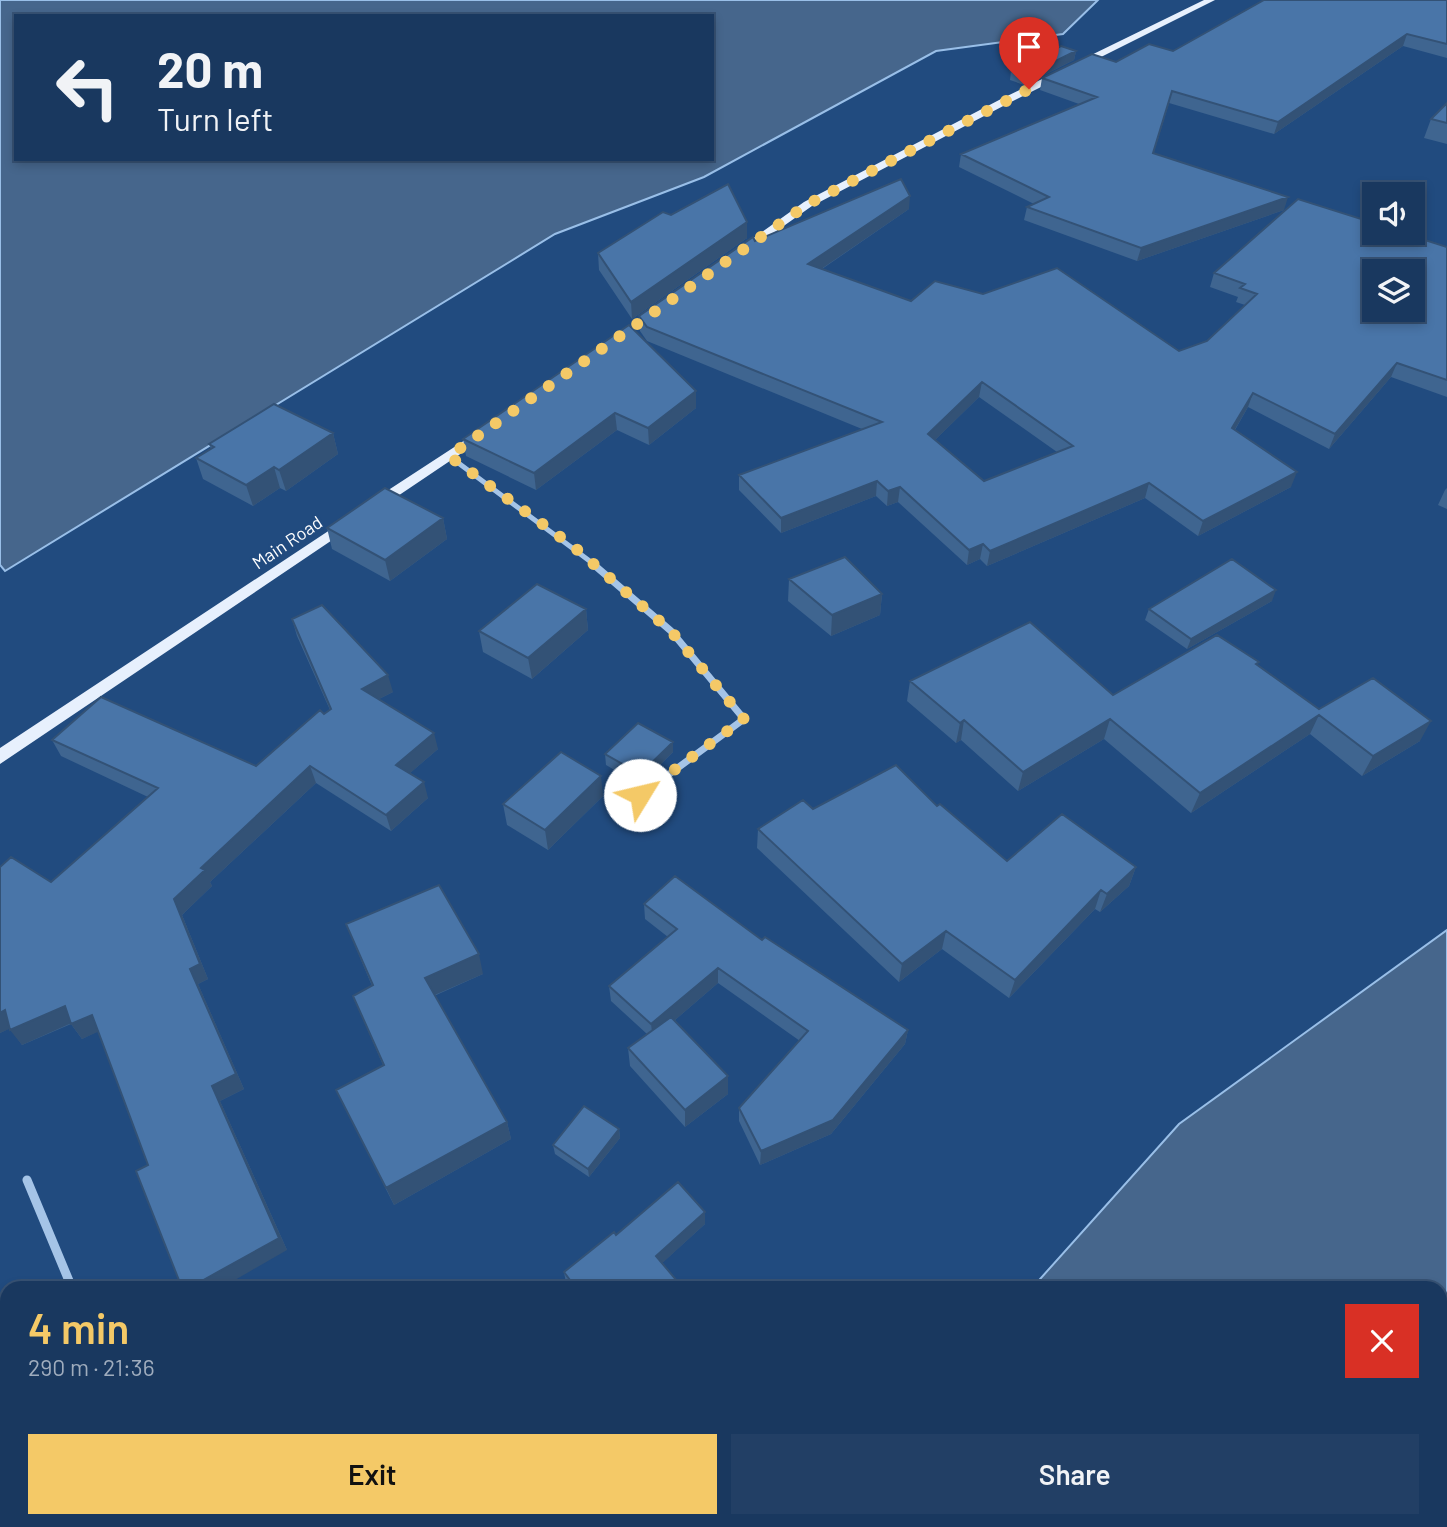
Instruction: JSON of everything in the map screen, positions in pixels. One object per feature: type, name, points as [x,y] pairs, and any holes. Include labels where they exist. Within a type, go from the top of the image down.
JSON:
[{"type":"main road","points":[[731,258],[808,204],[1005,100],[1211,0]]},
{"type":"main road","name":"Main Road","points":[[0,757],[492,426]]},
{"type":"street","points":[[449,456],[574,547],[671,631],[744,719],[640,795]]},
{"type":"street","points":[[27,1180],[66,1281]]},
{"type":"water","points":[[0,0],[1098,0],[1063,34],[936,51],[704,177],[555,234],[5,571],[0,565]]},
{"type":"water","points":[[1447,930],[1447,1281],[1038,1281],[1179,1124]]},
{"type":"building","points":[[1264,0],[1447,0],[1447,44],[1407,34],[1278,122],[1172,91],[1153,153],[1288,197],[1141,248],[1027,207],[1049,197],[961,154],[1097,97],[1042,78],[1092,54],[1116,62],[1149,44],[1173,51]]},
{"type":"building","points":[[1061,46],[1076,51],[1025,76],[1011,71]]},
{"type":"building","points":[[1447,103],[1447,123],[1431,119]]},
{"type":"building","points":[[901,179],[910,196],[808,264],[911,301],[935,281],[983,294],[1057,268],[1179,351],[1207,341],[1257,294],[1240,288],[1245,284],[1214,273],[1298,199],[1362,219],[1362,245],[1425,245],[1425,240],[1447,247],[1447,380],[1397,363],[1335,434],[1253,393],[1232,428],[1297,472],[1203,521],[1149,483],[990,551],[983,544],[969,550],[900,487],[888,491],[877,481],[781,518],[739,475],[882,422],[647,327],[639,316],[753,237],[755,241]],"holes":[[[982,382],[1073,446],[984,481],[928,434]]]},
{"type":"building","points":[[728,184],[747,222],[631,302],[598,253],[663,212],[671,215]]},
{"type":"building","points":[[629,325],[696,391],[648,428],[615,413],[534,473],[463,439]]},
{"type":"building","points":[[274,404],[333,433],[279,470],[274,467],[246,485],[196,458],[214,447],[209,444]]},
{"type":"building","points":[[385,488],[443,518],[385,560],[327,528]]},
{"type":"building","points":[[845,557],[882,594],[832,615],[789,579]]},
{"type":"building","points":[[1232,559],[1276,590],[1191,639],[1149,609]]},
{"type":"building","points":[[537,584],[586,609],[528,658],[479,631]]},
{"type":"building","points":[[322,605],[388,675],[362,689],[434,733],[396,765],[424,782],[386,815],[310,766],[201,868],[205,870],[174,899],[200,964],[190,969],[236,1074],[212,1086],[279,1238],[202,1281],[179,1281],[136,1171],[148,1165],[92,1015],[71,1024],[65,1006],[10,1030],[5,1010],[0,1013],[0,867],[11,857],[51,882],[158,788],[52,740],[101,697],[256,766],[320,710],[324,714],[331,709],[292,619]]},
{"type":"building","points":[[1030,622],[1113,695],[1217,635],[1259,662],[1256,664],[1319,709],[1373,678],[1431,721],[1373,756],[1319,715],[1200,793],[1110,719],[1023,772],[964,720],[960,723],[910,681]]},
{"type":"building","points":[[638,723],[673,742],[640,774],[605,754]]},
{"type":"building","points":[[561,752],[601,776],[545,830],[503,804]]},
{"type":"building","points":[[896,765],[937,806],[940,804],[1007,861],[1062,814],[1136,867],[1107,894],[1101,890],[1015,980],[946,931],[902,964],[758,829],[803,800],[813,809]]},
{"type":"building","points":[[675,876],[762,940],[765,937],[908,1030],[833,1120],[761,1151],[739,1108],[808,1031],[718,968],[651,1024],[609,986],[677,929],[644,904]]},
{"type":"building","points":[[439,885],[479,954],[425,978],[507,1122],[386,1188],[336,1090],[384,1065],[353,996],[373,985],[346,924]]},
{"type":"building","points":[[671,1017],[728,1076],[685,1110],[628,1048]]},
{"type":"building","points":[[584,1106],[619,1129],[588,1169],[553,1145]]},
{"type":"building","points":[[678,1182],[705,1212],[656,1256],[677,1281],[571,1281],[564,1272],[614,1232],[616,1235]]},
{"type":"route","points":[[640,795],[744,719],[671,631],[574,547],[449,456],[808,204],[1029,89]]}]
